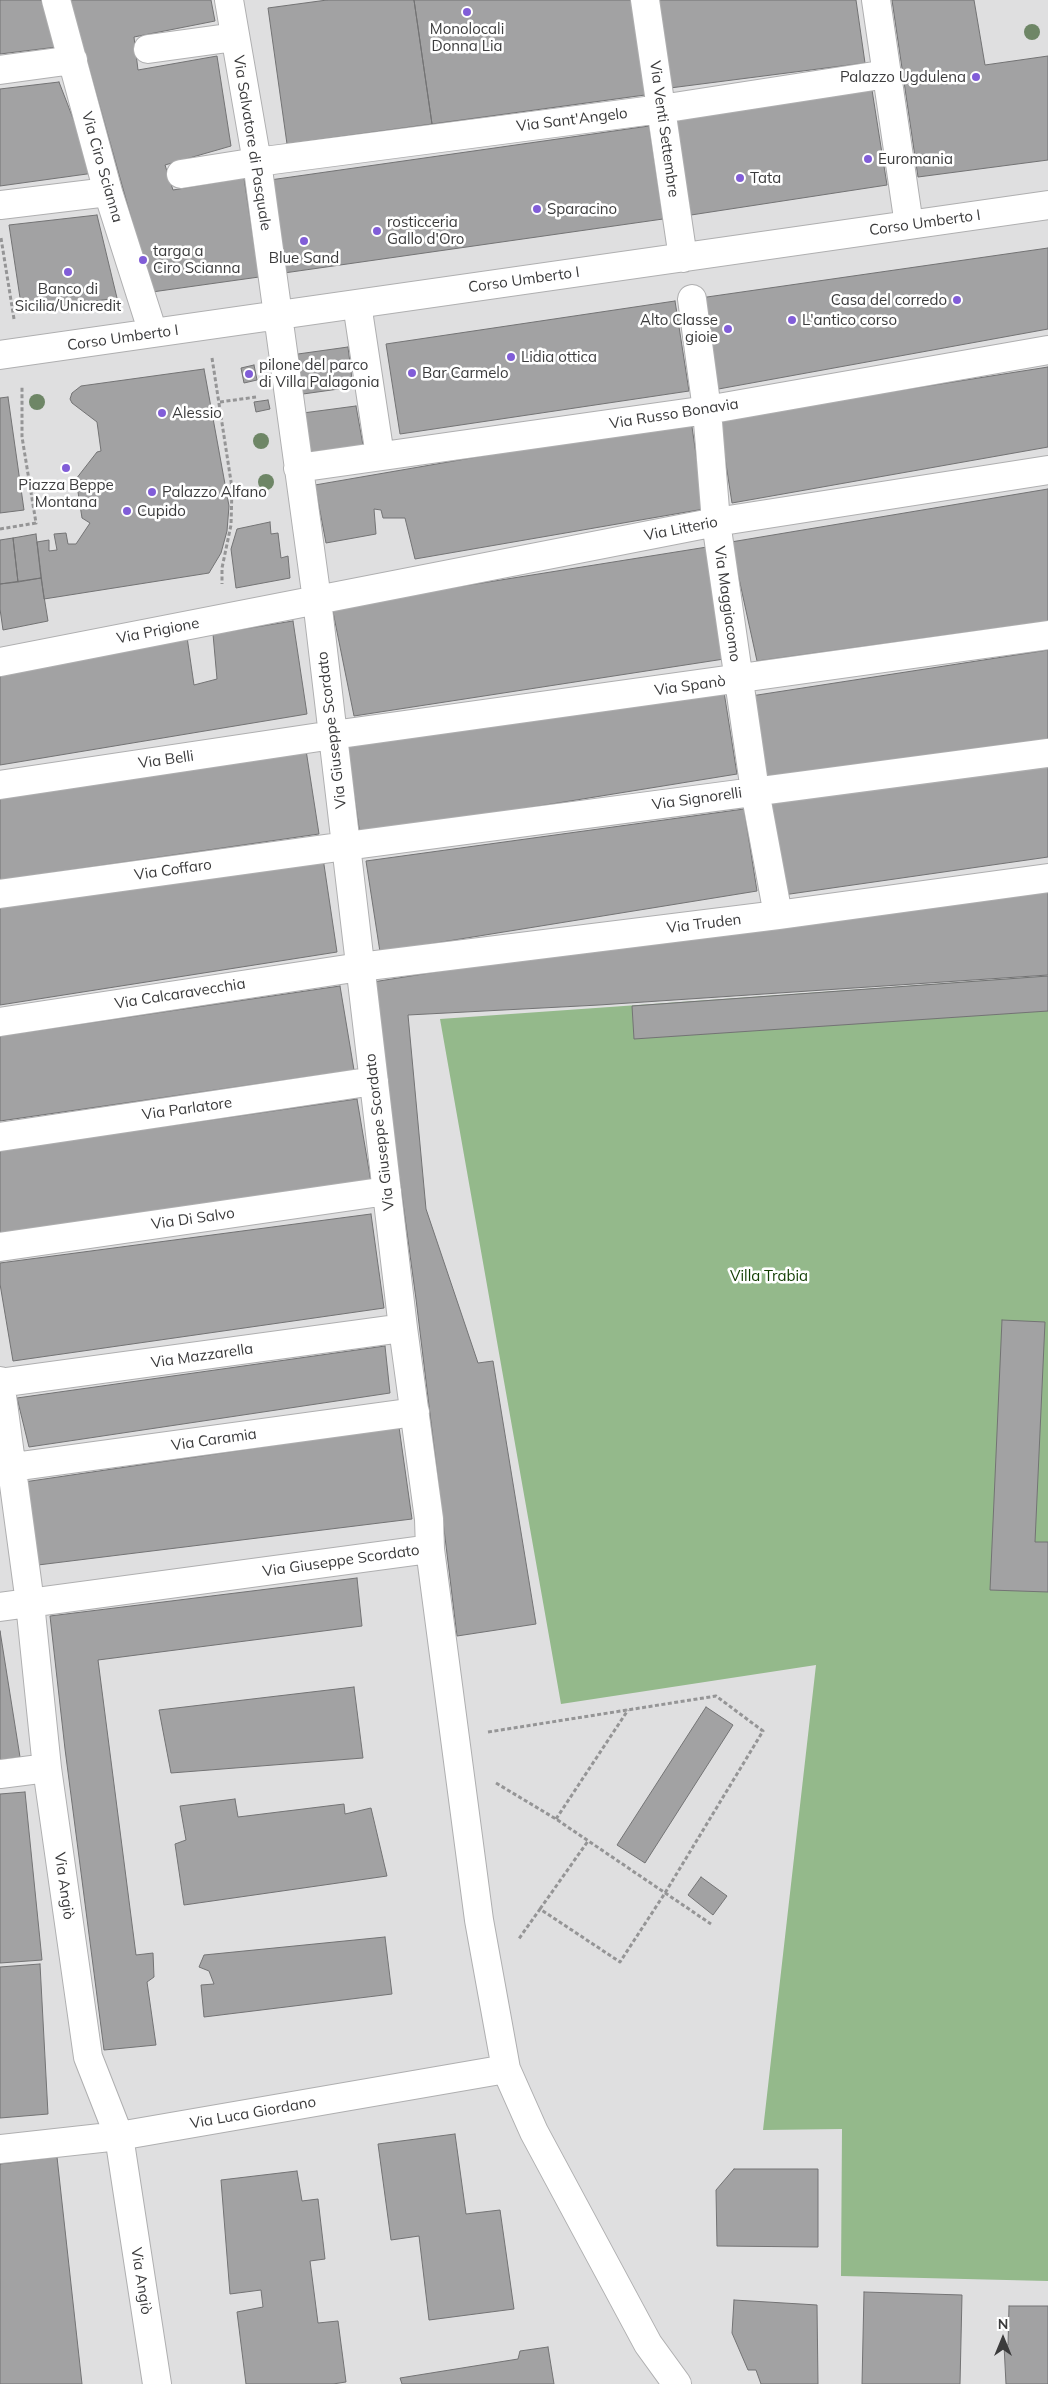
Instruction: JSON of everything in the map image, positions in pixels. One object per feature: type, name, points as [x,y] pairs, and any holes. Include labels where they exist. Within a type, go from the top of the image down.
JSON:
[{"type":"street","name":"Via Ciro Scianna","points":[[56,0],[108,192],[153,333]]},
{"type":"street","name":"Via Venti Settembre","points":[[644,0],[682,258]]},
{"type":"street","points":[[876,0],[909,225]]},
{"type":"street","name":"Via Salvatore di Pasquale","points":[[236,1],[235,37],[256,162],[278,315]]},
{"type":"street","points":[[148,49],[235,37]]},
{"type":"street","points":[[0,70],[73,60]]},
{"type":"street","name":"Via Sant'Angelo","points":[[181,174],[256,162],[661,109],[887,74]]},
{"type":"street","points":[[0,205],[108,192]]},
{"type":"street","name":"Corso Umberto I","points":[[9,354],[1048,205]]},
{"type":"street","name":"Via Maggiacomo","points":[[692,299],[707,410],[716,522],[755,791],[778,915]]},
{"type":"street","points":[[357,304],[380,456]]},
{"type":"street","name":"Via Giuseppe Scordato","points":[[0,1607],[430,1549],[429,1519],[403,1328],[317,600],[278,315]]},
{"type":"street","name":"Via Russo Bonavia","points":[[298,468],[707,410],[1048,350]]},
{"type":"street","name":"Via Litterio","points":[[317,600],[716,522],[1048,470]]},
{"type":"street","name":"Via Prigione","points":[[0,662],[317,600]]},
{"type":"street","name":"Via Spanò","points":[[333,735],[1048,635]]},
{"type":"street","name":"Via Belli","points":[[0,785],[333,735]]},
{"type":"street","name":"Via Signorelli","points":[[346,846],[1048,753]]},
{"type":"street","name":"Via Coffaro","points":[[0,894],[346,846]]},
{"type":"street","name":"Via Truden","points":[[360,967],[778,915],[1048,878]]},
{"type":"street","name":"Via Calcaravecchia","points":[[0,1022],[360,967]]},
{"type":"street","name":"Via Parlatore","points":[[0,1137],[374,1081]]},
{"type":"street","name":"Via Di Salvo","points":[[0,1247],[387,1190]]},
{"type":"street","name":"Via Mazzarella","points":[[0,1382],[403,1328]]},
{"type":"street","name":"Via Angiò","points":[[0,1382],[30,1603],[47,1768],[88,2057],[120,2136],[157,2384]]},
{"type":"street","name":"Via Caramia","points":[[12,1467],[414,1412]]},
{"type":"street","points":[[430,1549],[485,1955],[506,2069],[534,2132],[648,2344],[677,2384]]},
{"type":"street","points":[[0,1774],[47,1768]]},
{"type":"street","name":"Via Luca Giordano","points":[[0,2150],[120,2136],[506,2069]]},
{"type":"path","points":[[1,236],[13,313]]},
{"type":"path","points":[[206,326],[232,488],[232,525],[222,568],[221,619]]},
{"type":"path","points":[[0,529],[36,523],[22,437],[23,395],[9,354]]},
{"type":"path","points":[[455,1737],[716,1696],[763,1731],[665,1893],[620,1962],[540,1909]]},
{"type":"path","points":[[556,1819],[628,1710]]},
{"type":"path","points":[[461,1779],[486,1777],[556,1819],[711,1924]]},
{"type":"path","points":[[485,1955],[509,1952],[588,1841]]},
{"type":"green space","name":"Villa Trabia","points":[[1048,976],[1048,2281],[841,2276],[842,2129],[763,2130],[816,1665],[561,1704],[440,1019]]},
{"type":"building","points":[[0,0],[41,0],[57,47],[0,54]]},
{"type":"building","points":[[70,0],[211,0],[215,21],[134,37],[138,70],[217,56],[231,146],[165,165],[173,190],[244,178],[259,277],[152,292]]},
{"type":"building","points":[[327,0],[414,0],[432,124],[287,144],[268,8]]},
{"type":"building","points":[[414,0],[632,0],[645,95],[432,124]]},
{"type":"building","points":[[657,0],[856,0],[865,63],[670,88]]},
{"type":"building","name":"Palazzo Ugdulena","points":[[892,0],[974,0],[985,65],[1048,56],[1048,160],[918,177]]},
{"type":"building","points":[[59,82],[94,173],[0,186],[0,89]]},
{"type":"building","points":[[872,90],[887,185],[691,215],[676,120]]},
{"type":"building","points":[[649,126],[663,219],[284,273],[270,180]]},
{"type":"building","points":[[97,215],[117,298],[22,311],[9,225]]},
{"type":"building","points":[[1048,248],[1048,329],[713,390],[700,298]]},
{"type":"building","points":[[675,301],[689,391],[400,434],[386,344]]},
{"type":"building","points":[[348,347],[353,387],[303,394],[298,354]]},
{"type":"building","name":"pilone del parco di Villa Palagonia","points":[[254,365],[257,380],[244,383],[241,368]]},
{"type":"building","points":[[1048,367],[1048,447],[732,503],[719,419]]},
{"type":"building","name":"Palazzo Alfano","points":[[204,369],[229,506],[227,531],[221,553],[209,573],[44,599],[37,542],[49,540],[49,551],[57,550],[54,534],[66,533],[68,544],[76,544],[90,523],[82,518],[76,479],[97,452],[101,451],[97,422],[72,403],[70,399],[72,393],[81,386]]},
{"type":"building","points":[[8,397],[24,510],[0,513],[0,398]]},
{"type":"building","points":[[268,400],[270,409],[256,412],[254,402]]},
{"type":"building","points":[[356,406],[363,445],[311,452],[303,413]]},
{"type":"building","points":[[691,420],[704,509],[415,559],[405,518],[383,518],[381,510],[374,509],[376,534],[326,543],[315,485]]},
{"type":"building","points":[[1048,489],[1048,621],[757,661],[731,542]]},
{"type":"building","points":[[270,522],[271,534],[278,533],[281,558],[288,556],[290,578],[236,588],[231,549],[237,529]]},
{"type":"building","points":[[36,534],[41,578],[18,582],[13,538]]},
{"type":"building","points":[[13,538],[18,582],[0,584],[0,540]]},
{"type":"building","points":[[707,547],[724,659],[354,716],[332,607]]},
{"type":"building","points":[[41,578],[48,621],[3,630],[0,609],[0,584]]},
{"type":"building","points":[[293,621],[307,714],[0,765],[0,671],[187,637],[194,685],[217,679],[213,634]]},
{"type":"building","points":[[1048,650],[1048,740],[764,786],[751,696]]},
{"type":"building","points":[[724,692],[737,774],[360,835],[347,744]]},
{"type":"building","points":[[306,750],[319,834],[0,880],[0,795]]},
{"type":"building","points":[[1048,766],[1048,857],[783,895],[770,804]]},
{"type":"building","points":[[744,809],[757,891],[380,952],[366,861]]},
{"type":"building","points":[[323,858],[337,952],[0,1005],[0,905]]},
{"type":"building","points":[[1048,886],[1048,975],[599,1005],[408,1015],[426,1209],[478,1363],[493,1361],[536,1624],[457,1636],[416,1299],[373,982],[511,960]]},
{"type":"building","points":[[1048,976],[1048,1011],[634,1039],[632,1006]]},
{"type":"building","points":[[340,986],[354,1070],[0,1121],[0,1036]]},
{"type":"building","points":[[357,1099],[371,1182],[0,1235],[0,1150]]},
{"type":"building","points":[[371,1214],[384,1308],[13,1361],[0,1284],[0,1263]]},
{"type":"building","points":[[1002,1320],[1045,1322],[1035,1542],[1048,1542],[1048,1592],[990,1590]]},
{"type":"building","points":[[385,1346],[390,1393],[29,1447],[17,1398]]},
{"type":"building","points":[[399,1427],[412,1519],[38,1565],[24,1482]]},
{"type":"building","points":[[357,1578],[362,1626],[98,1660],[136,1955],[153,1953],[154,1977],[147,1982],[156,2045],[104,2050],[65,1749],[50,1616]]},
{"type":"building","points":[[0,1631],[20,1757],[0,1760]]},
{"type":"building","points":[[354,1687],[363,1758],[171,1773],[159,1710]]},
{"type":"building","points":[[706,1707],[733,1725],[645,1863],[617,1845]]},
{"type":"building","points":[[25,1792],[42,1960],[0,1963],[0,1794]]},
{"type":"building","points":[[235,1799],[238,1817],[344,1804],[345,1814],[371,1808],[387,1876],[184,1905],[175,1844],[186,1840],[180,1806]]},
{"type":"building","points":[[701,1877],[727,1896],[713,1915],[688,1895]]},
{"type":"building","points":[[385,1937],[392,1994],[204,2017],[201,1985],[214,1984],[209,1971],[199,1967],[204,1955]]},
{"type":"building","points":[[40,1964],[48,2114],[0,2118],[0,1967]]},
{"type":"building","points":[[455,2134],[466,2214],[500,2210],[514,2309],[429,2320],[419,2236],[391,2240],[378,2144]]},
{"type":"building","points":[[57,2157],[82,2384],[0,2384],[0,2164]]},
{"type":"building","points":[[734,2169],[818,2169],[818,2247],[717,2246],[716,2190]]},
{"type":"building","points":[[297,2171],[302,2201],[318,2199],[325,2259],[310,2261],[318,2323],[338,2321],[346,2382],[333,2384],[246,2384],[237,2312],[263,2307],[261,2290],[230,2294],[221,2180]]},
{"type":"building","points":[[864,2292],[962,2295],[960,2384],[862,2384]]},
{"type":"building","points":[[734,2300],[817,2305],[818,2384],[761,2384],[756,2370],[748,2370],[732,2333]]},
{"type":"building","points":[[1009,2306],[1048,2306],[1048,2384],[1006,2384],[1004,2345],[1008,2345]]},
{"type":"building","points":[[548,2347],[554,2384],[402,2384],[400,2378],[518,2359],[520,2351]]},
{"type":"place","name":"Monolocali Donna Lia","points":[[467,12]]},
{"type":"place","name":"Palazzo Ugdulena","points":[[976,77]]},
{"type":"place","name":"Euromania","points":[[868,159]]},
{"type":"place","name":"Tata","points":[[740,178]]},
{"type":"place","name":"Sparacino","points":[[537,209]]},
{"type":"place","name":"rosticceria Gallo d'Oro","points":[[377,231]]},
{"type":"place","name":"Blue Sand","points":[[304,241]]},
{"type":"place","name":"targa a Ciro Scianna","points":[[143,260]]},
{"type":"place","name":"Banco di Sicilia/Unicredit","points":[[68,272]]},
{"type":"place","name":"Casa del corredo","points":[[957,300]]},
{"type":"place","name":"L'antico corso","points":[[792,320]]},
{"type":"place","name":"Alto Classe gioie","points":[[728,329]]},
{"type":"place","name":"Lidia ottica","points":[[511,357]]},
{"type":"place","name":"Bar Carmelo","points":[[412,373]]},
{"type":"place","name":"pilone del parco di Villa Palagonia","points":[[249,374]]},
{"type":"place","name":"Alessio","points":[[162,413]]},
{"type":"place","name":"Piazza Beppe Montana","points":[[66,468]]},
{"type":"place","name":"Palazzo Alfano","points":[[152,492]]},
{"type":"place","name":"Cupido","points":[[127,511]]}]
